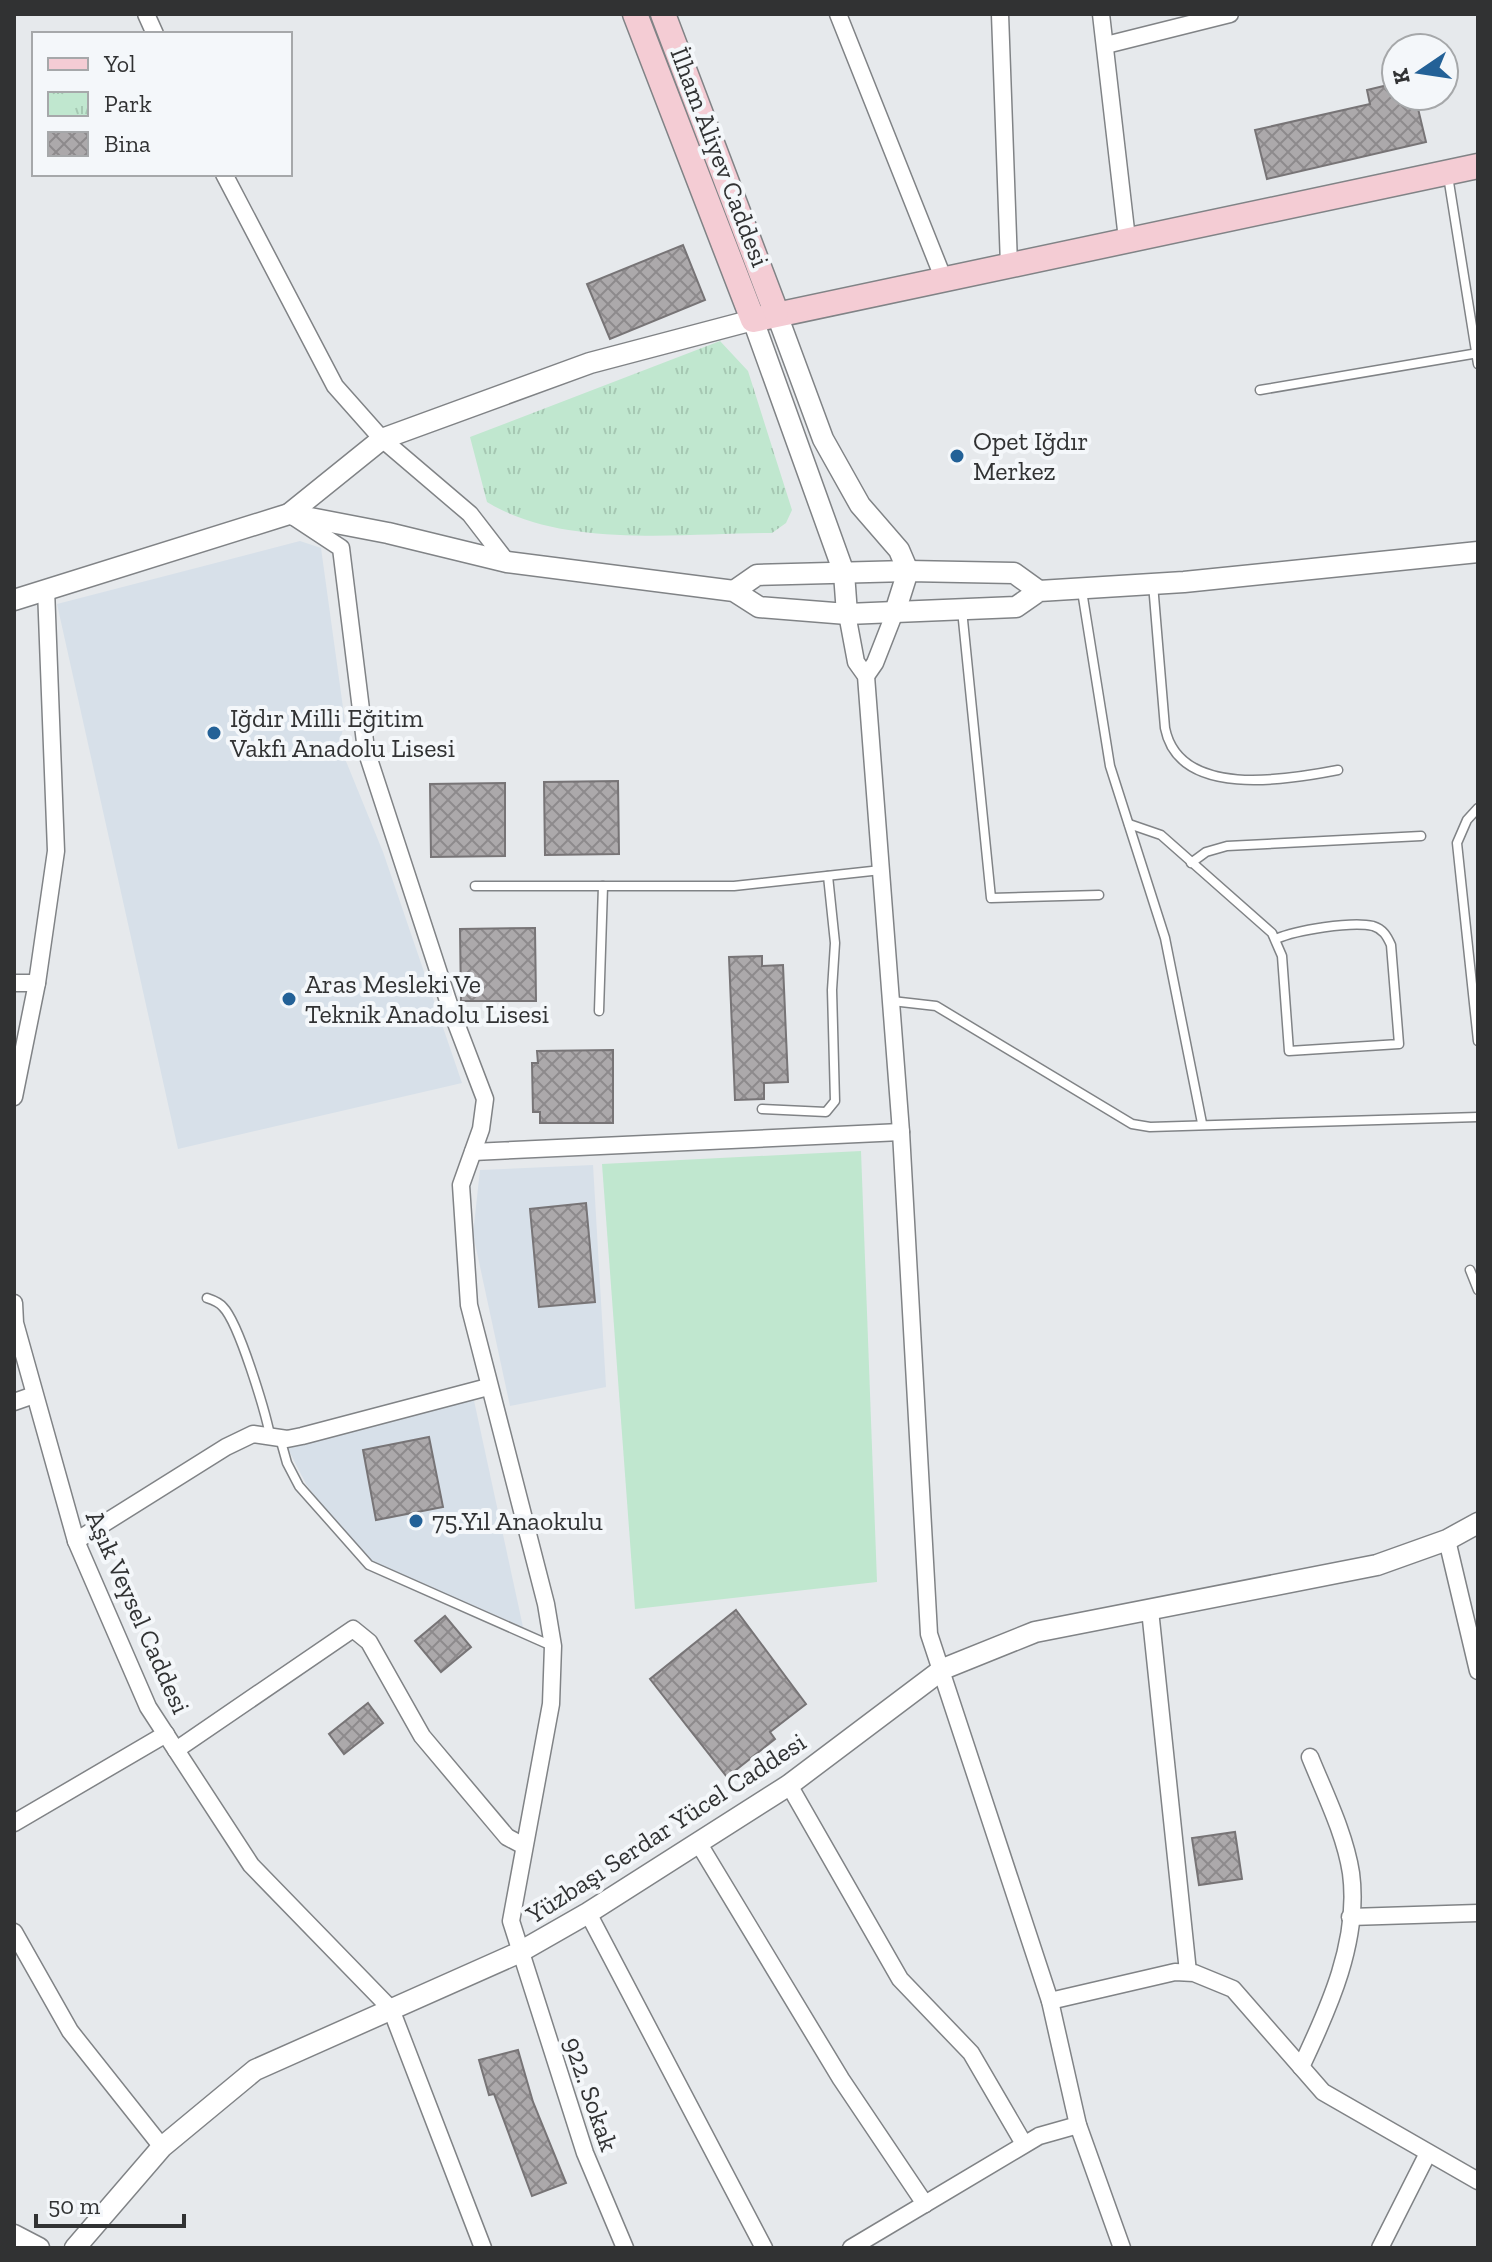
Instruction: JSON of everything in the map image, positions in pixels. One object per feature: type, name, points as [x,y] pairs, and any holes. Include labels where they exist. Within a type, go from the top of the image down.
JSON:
[{"type":"main road","name":"İlham Aliyev Caddesi","points":[[635,14],[764,316]]},
{"type":"main road","name":"İlham Aliyev Caddesi","points":[[663,14],[764,316]]},
{"type":"main road","points":[[764,316],[1478,166]]},
{"type":"street","points":[[838,14],[944,280]]},
{"type":"street","points":[[1000,14],[1009,265]]},
{"type":"street","points":[[1101,14],[1127,239]]},
{"type":"street","points":[[1106,45],[1230,14]]},
{"type":"street","points":[[225,176],[335,386],[382,439],[470,514],[507,562]]},
{"type":"street","points":[[14,600],[289,514],[382,439],[590,363],[764,316]]},
{"type":"street","points":[[764,316],[823,439],[860,505],[899,550],[908,571],[875,663],[866,676]]},
{"type":"street","points":[[764,316],[844,573],[847,614],[856,662],[866,676],[901,1132],[929,1634],[1050,2001],[1078,2125],[1122,2248]]},
{"type":"street","points":[[289,514],[388,533],[507,562],[734,591],[759,607],[847,614],[1016,607],[1039,591],[1153,584],[1478,552]]},
{"type":"street","name":"922. Sokak","points":[[289,514],[341,548],[366,750],[451,1010],[485,1099],[481,1129],[461,1185],[469,1305],[546,1604],[553,1646],[547,1736],[511,1921],[518,1953],[585,2153],[625,2248]]},
{"type":"street","points":[[734,591],[757,575],[908,571],[1014,573],[1039,591]]},
{"type":"street","points":[[14,1097],[37,983],[56,851],[46,589]]},
{"type":"street","points":[[14,983],[37,983]]},
{"type":"street","points":[[473,1152],[901,1132]]},
{"type":"street","name":"Aşık Veysel Caddesi","points":[[14,1303],[15,1323],[76,1541],[148,1707],[251,1865],[391,2009]]},
{"type":"street","points":[[76,1541],[226,1447],[253,1434],[302,1436],[488,1387]]},
{"type":"street","points":[[14,1402],[34,1395]]},
{"type":"street","name":"Yüzbaşı Serdar Yücel Caddesi","points":[[75,2248],[162,2147],[255,2070],[518,1953],[588,1913],[789,1785],[943,1669],[1035,1632],[1377,1565],[1447,1540],[1478,1523]]},
{"type":"street","points":[[1447,1540],[1478,1671]]},
{"type":"street","points":[[1150,1610],[1188,1972]]},
{"type":"street","points":[[176,1750],[353,1629],[369,1642],[422,1736],[507,1837],[524,1846]]},
{"type":"street","points":[[14,1823],[166,1734]]},
{"type":"street","points":[[1301,2067],[1326,2015],[1342,1965],[1350,1917],[1350,1870],[1310,1757]]},
{"type":"street","points":[[789,1785],[900,1979],[971,2053],[1024,2144]]},
{"type":"street","points":[[699,1844],[841,2079],[925,2204]]},
{"type":"street","points":[[588,1913],[764,2248]]},
{"type":"street","points":[[1350,1917],[1478,1913]]},
{"type":"street","points":[[14,1932],[70,2031],[162,2147]]},
{"type":"street","points":[[1050,2001],[1175,1972],[1188,1972],[1233,1989],[1323,2092],[1428,2153],[1477,2176]]},
{"type":"street","points":[[391,2009],[483,2248]]},
{"type":"street","points":[[852,2248],[1024,2144],[1039,2136],[1078,2125]]},
{"type":"street","points":[[1380,2248],[1428,2153]]},
{"type":"street","points":[[14,2235],[39,2248]]},
{"type":"lane","points":[[1447,171],[1478,364]]},
{"type":"lane","points":[[1260,390],[1477,353]]},
{"type":"lane","points":[[1153,584],[1165,728],[1171,747],[1182,762],[1197,772],[1249,778],[1294,777],[1338,770]]},
{"type":"lane","points":[[1081,589],[1102,728],[1165,938],[1202,1123]]},
{"type":"lane","points":[[962,610],[991,898],[1099,895]]},
{"type":"lane","points":[[1478,808],[1467,820],[1457,843],[1478,1041]]},
{"type":"lane","points":[[1129,824],[1161,835],[1276,939],[1282,956],[1289,1051],[1399,1044],[1391,945],[1383,931],[1371,925],[1308,930],[1276,939]]},
{"type":"lane","points":[[1191,863],[1206,852],[1227,846],[1421,836]]},
{"type":"lane","points":[[475,886],[734,886],[882,869]]},
{"type":"lane","points":[[762,1109],[826,1112],[835,1101],[832,990],[835,943],[828,876]]},
{"type":"lane","points":[[599,1011],[603,886]]},
{"type":"lane","points":[[892,1001],[936,1006],[1119,1119],[1150,1127],[1202,1123],[1478,1117]]},
{"type":"lane","points":[[1470,1270],[1478,1290]]},
{"type":"lane","points":[[207,1298],[228,1313],[275,1437],[299,1486],[369,1565],[553,1646]]},
{"type":"shaded area","points":[[300,541],[321,548],[345,722],[339,744],[383,852],[462,1083],[178,1149],[57,604]]},
{"type":"shaded area","points":[[593,1165],[606,1387],[510,1406],[473,1234],[480,1170]]},
{"type":"shaded area","name":"75.Yıl Anaokulu","points":[[473,1396],[523,1627],[359,1557],[306,1484],[284,1441]]},
{"type":"green space","points":[[720,341],[748,371],[792,510],[786,523],[772,533],[663,536],[588,532],[552,527],[518,517],[487,502],[470,437]]},
{"type":"green space","points":[[861,1151],[877,1582],[635,1609],[602,1164]]},
{"type":"building","points":[[1380,87],[1380,112],[1419,112],[1426,142],[1267,179],[1255,130],[1370,104],[1367,90]]},
{"type":"building","points":[[683,245],[705,300],[610,339],[587,284]]},
{"type":"building","points":[[618,781],[619,854],[545,855],[544,782]]},
{"type":"building","points":[[505,783],[505,856],[431,857],[430,784]]},
{"type":"building","points":[[535,928],[536,1001],[461,1001],[460,929]]},
{"type":"building","points":[[762,956],[762,966],[783,965],[788,1082],[764,1083],[764,1099],[735,1100],[729,957]]},
{"type":"building","points":[[613,1050],[613,1123],[540,1123],[540,1112],[533,1112],[532,1063],[538,1063],[537,1051]]},
{"type":"building","points":[[586,1203],[595,1302],[539,1307],[530,1209]]},
{"type":"building","points":[[429,1437],[443,1507],[376,1520],[363,1450]]},
{"type":"building","points":[[736,1610],[806,1704],[770,1732],[775,1739],[727,1777],[650,1679]]},
{"type":"building","points":[[445,1616],[471,1647],[441,1672],[415,1641]]},
{"type":"building","points":[[368,1703],[383,1723],[344,1754],[329,1734]]},
{"type":"building","points":[[1235,1832],[1242,1879],[1199,1885],[1192,1838]]},
{"type":"building","points":[[518,2050],[533,2102],[566,2183],[532,2196],[494,2094],[489,2095],[479,2060]]},
{"type":"place","name":"Opet Iğdır Merkez","points":[[957,456]]},
{"type":"place","name":"Iğdır Milli Eğitim Vakfı Anadolu Lisesi","points":[[214,733]]},
{"type":"place","name":"Aras Mesleki Ve Teknik Anadolu Lisesi","points":[[289,999]]},
{"type":"place","name":"75.Yıl Anaokulu","points":[[416,1521]]}]
